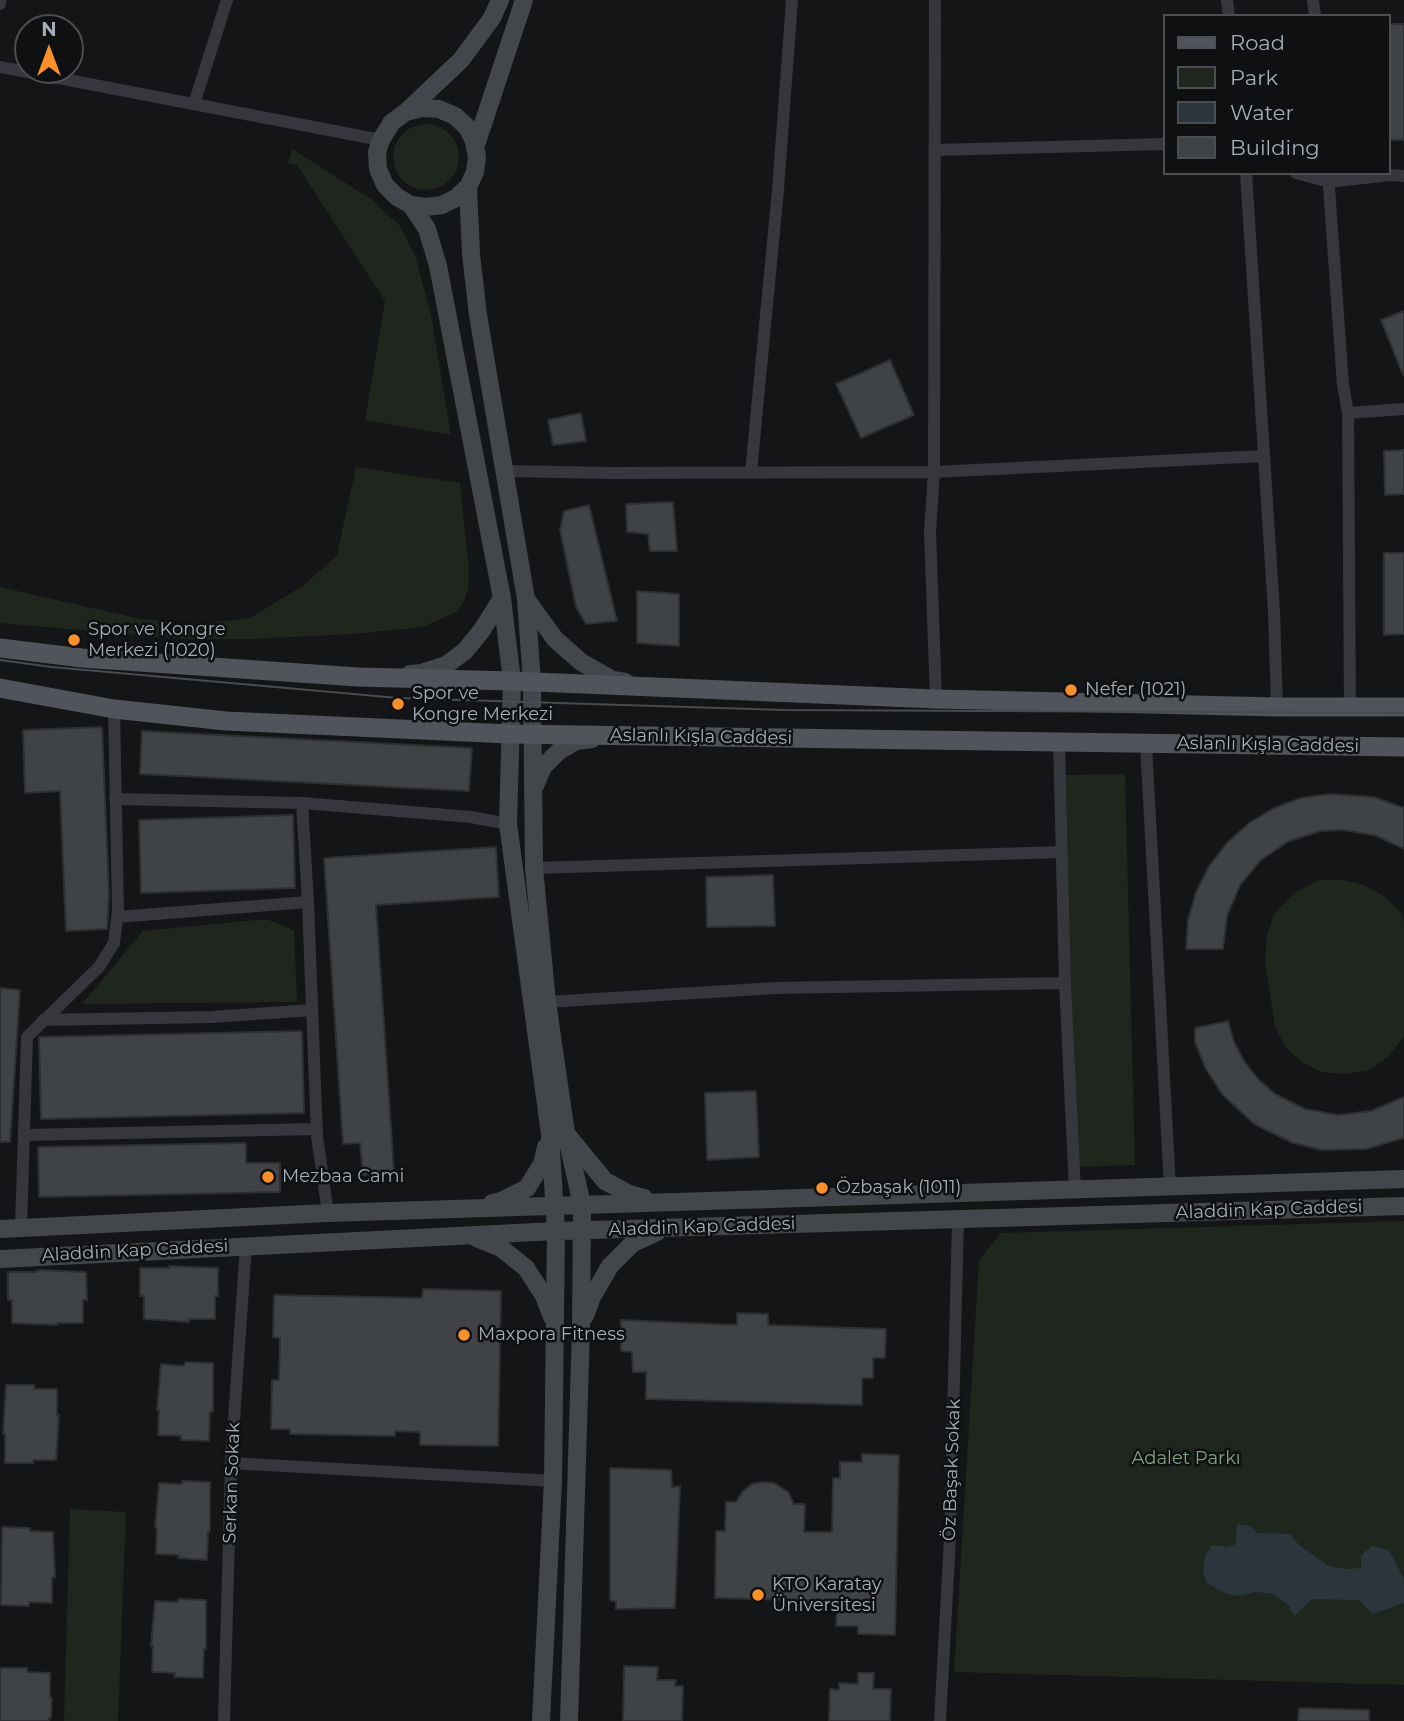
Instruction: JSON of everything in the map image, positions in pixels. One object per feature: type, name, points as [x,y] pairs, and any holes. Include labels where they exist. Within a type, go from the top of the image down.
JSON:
[{"type":"main road","points":[[0,648],[82,658],[358,677],[522,681],[936,699],[1277,707],[1404,707]]},
{"type":"main road","name":"Aslanlı Kışla Caddesi","points":[[0,688],[114,709],[226,721],[509,734],[1404,747]]},
{"type":"street","points":[[194,104],[227,0]]},
{"type":"street","points":[[406,112],[439,109],[455,116],[467,127],[477,157],[475,172],[468,187],[456,198],[442,205],[411,205],[397,197],[385,185],[378,169],[377,152],[392,122],[461,60],[492,18],[500,0]]},
{"type":"street","points":[[475,148],[524,0]]},
{"type":"street","points":[[751,472],[778,190],[792,0]]},
{"type":"street","points":[[935,0],[934,472],[930,531],[936,699]]},
{"type":"street","points":[[0,67],[381,140]]},
{"type":"street","points":[[935,150],[1162,144]]},
{"type":"street","points":[[1246,175],[1274,612],[1277,707]]},
{"type":"street","points":[[1349,708],[1349,413],[1343,385],[1328,177],[1404,176]]},
{"type":"street","points":[[468,187],[471,254],[478,315],[526,599],[522,681],[509,734],[508,824],[558,1133],[582,1205],[581,1329],[569,1721]]},
{"type":"street","points":[[411,205],[428,229],[438,266],[531,734],[534,868],[558,1133],[554,1206],[556,1330],[553,1481],[541,1721]]},
{"type":"street","points":[[1349,413],[1404,409]]},
{"type":"street","points":[[505,471],[934,472],[1264,456]]},
{"type":"street","points":[[358,677],[421,673],[446,665],[464,651],[482,630],[502,598]]},
{"type":"street","points":[[526,599],[555,639],[581,662],[613,680],[646,686]]},
{"type":"street","points":[[21,1227],[27,1037],[99,967],[114,943],[117,917],[114,709]]},
{"type":"street","points":[[532,794],[543,767],[559,751],[576,741],[612,736]]},
{"type":"street","points":[[1059,740],[1065,983],[1075,1190]]},
{"type":"street","points":[[1146,744],[1170,1187]]},
{"type":"street","points":[[115,799],[302,803],[471,817],[508,824]]},
{"type":"street","points":[[302,803],[317,1129],[328,1213]]},
{"type":"street","points":[[534,868],[1062,852]]},
{"type":"street","points":[[117,917],[308,902]]},
{"type":"street","points":[[547,1002],[776,988],[1065,983]]},
{"type":"street","points":[[43,1020],[212,1017],[312,1010]]},
{"type":"street","points":[[24,1135],[317,1129]]},
{"type":"street","points":[[558,1133],[605,1181],[629,1194],[665,1203]]},
{"type":"street","points":[[468,1209],[501,1201],[527,1188],[558,1133]]},
{"type":"street","name":"Aladdin Kap Caddesi","points":[[0,1229],[328,1213],[1404,1179]]},
{"type":"street","name":"Aladdin Kap Caddesi","points":[[0,1259],[556,1231],[1404,1206]]},
{"type":"street","name":"Öz Başak Sokak","points":[[940,1721],[948,1599],[958,1220]]},
{"type":"street","points":[[581,1329],[592,1297],[610,1266],[633,1244],[664,1229]]},
{"type":"street","points":[[469,1235],[501,1248],[526,1268],[544,1296],[556,1330]]},
{"type":"street","name":"Serkan Sokak","points":[[224,1721],[231,1463],[246,1245]]},
{"type":"street","points":[[231,1463],[553,1481]]},
{"type":"green space","points":[[420,124],[432,124],[444,129],[454,139],[459,157],[457,170],[444,185],[432,190],[420,190],[408,185],[398,175],[393,163],[393,151],[398,139],[408,129]]},
{"type":"green space","points":[[292,149],[371,199],[400,226],[416,258],[431,315],[451,435],[365,420],[385,301],[297,165],[288,163]]},
{"type":"green space","points":[[356,467],[460,483],[469,569],[468,589],[458,611],[423,627],[353,634],[251,639],[183,639],[0,623],[0,587],[136,618],[192,625],[250,618],[304,585],[337,555]]},
{"type":"green space","points":[[1125,774],[1135,1165],[1075,1167],[1066,775]]},
{"type":"green space","points":[[1319,880],[1343,880],[1364,885],[1381,894],[1401,912],[1404,922],[1404,1037],[1387,1058],[1367,1071],[1344,1074],[1321,1072],[1302,1062],[1286,1048],[1275,1027],[1265,962],[1267,936],[1274,914],[1294,893]]},
{"type":"green space","points":[[266,919],[294,930],[297,1002],[82,1004],[143,931]]},
{"type":"green space","name":"Adalet Parkı","points":[[1404,1221],[1404,1685],[954,1672],[979,1260],[1001,1233]]},
{"type":"green space","points":[[70,1509],[126,1512],[118,1721],[64,1721]]},
{"type":"water","points":[[1237,1524],[1250,1526],[1257,1533],[1290,1534],[1298,1544],[1327,1565],[1344,1569],[1361,1568],[1361,1556],[1372,1546],[1389,1550],[1404,1579],[1404,1603],[1373,1614],[1359,1600],[1312,1599],[1294,1616],[1289,1606],[1274,1594],[1256,1592],[1236,1596],[1224,1593],[1207,1583],[1203,1571],[1206,1554],[1212,1545],[1227,1547],[1236,1544]]},
{"type":"building","points":[[1390,24],[1404,24],[1404,140],[1390,140]]},
{"type":"building","points":[[1404,311],[1404,375],[1403,375],[1381,320]]},
{"type":"building","points":[[890,360],[914,415],[861,438],[836,384]]},
{"type":"building","points":[[581,413],[586,441],[553,445],[548,420]]},
{"type":"building","points":[[1404,450],[1404,494],[1385,495],[1384,451]]},
{"type":"building","points":[[673,502],[677,551],[650,551],[648,534],[627,532],[626,504]]},
{"type":"building","points":[[589,505],[617,621],[586,624],[576,607],[560,530],[564,511]]},
{"type":"building","points":[[1384,553],[1404,553],[1404,634],[1384,635]]},
{"type":"building","points":[[637,591],[679,594],[679,646],[637,643]]},
{"type":"building","points":[[102,727],[109,895],[107,929],[66,931],[60,791],[25,793],[23,730]]},
{"type":"building","points":[[142,731],[472,748],[469,791],[140,774]]},
{"type":"building","points":[[1330,794],[1374,797],[1404,808],[1404,849],[1377,836],[1344,830],[1321,831],[1289,841],[1261,860],[1240,885],[1227,916],[1223,949],[1186,949],[1188,920],[1196,892],[1209,866],[1227,843],[1249,823],[1274,808],[1301,798]]},
{"type":"building","points":[[293,815],[295,888],[141,893],[139,820]]},
{"type":"building","points":[[496,847],[499,897],[376,905],[394,1173],[363,1175],[360,1143],[343,1144],[324,858]]},
{"type":"building","points":[[773,875],[775,926],[707,927],[706,877]]},
{"type":"building","points":[[0,988],[20,990],[10,1142],[0,1142]]},
{"type":"building","points":[[1228,1021],[1234,1042],[1244,1061],[1258,1079],[1275,1094],[1305,1109],[1338,1115],[1371,1111],[1404,1097],[1404,1138],[1366,1149],[1322,1150],[1293,1143],[1254,1124],[1222,1094],[1206,1069],[1195,1042],[1195,1028]]},
{"type":"building","points":[[302,1031],[304,1113],[41,1119],[39,1037]]},
{"type":"building","points":[[756,1091],[759,1157],[707,1160],[705,1093]]},
{"type":"building","points":[[246,1143],[246,1163],[280,1163],[280,1192],[39,1197],[38,1147]]},
{"type":"building","points":[[140,1268],[218,1268],[215,1319],[189,1319],[189,1322],[144,1319],[144,1296],[140,1296]]},
{"type":"building","points":[[8,1272],[86,1272],[87,1300],[83,1300],[83,1323],[12,1323],[12,1300],[8,1300]]},
{"type":"building","points":[[423,1289],[501,1291],[498,1446],[420,1445],[420,1432],[395,1431],[395,1436],[290,1434],[290,1429],[271,1429],[272,1380],[279,1380],[280,1338],[273,1337],[274,1295],[422,1298]]},
{"type":"building","points":[[737,1313],[768,1314],[768,1325],[886,1329],[885,1358],[873,1358],[873,1378],[862,1378],[862,1405],[646,1399],[646,1372],[633,1372],[632,1352],[621,1351],[621,1320],[737,1325]]},
{"type":"building","points":[[185,1362],[213,1363],[213,1412],[210,1412],[209,1441],[181,1440],[181,1436],[158,1435],[161,1364],[184,1366]]},
{"type":"building","points":[[6,1385],[34,1385],[34,1389],[57,1389],[59,1415],[56,1460],[5,1463],[3,1434]]},
{"type":"building","points":[[862,1454],[899,1455],[895,1635],[858,1634],[858,1626],[836,1626],[837,1609],[831,1609],[831,1601],[715,1598],[716,1531],[725,1531],[726,1502],[736,1502],[752,1484],[774,1483],[788,1492],[794,1504],[805,1504],[804,1532],[832,1532],[833,1478],[840,1478],[840,1462],[862,1462]]},
{"type":"building","points":[[610,1468],[671,1470],[672,1487],[680,1486],[675,1608],[616,1609],[616,1602],[610,1600]]},
{"type":"building","points":[[182,1481],[210,1482],[207,1560],[156,1554],[159,1483],[182,1484]]},
{"type":"building","points":[[2,1527],[53,1532],[55,1577],[52,1577],[52,1603],[1,1605]]},
{"type":"building","points":[[178,1599],[206,1600],[203,1678],[174,1677],[175,1673],[152,1672],[155,1601],[178,1602]]},
{"type":"building","points":[[624,1666],[658,1667],[657,1680],[676,1680],[675,1686],[683,1686],[682,1721],[623,1721]]},
{"type":"building","points":[[0,1668],[27,1668],[27,1672],[50,1673],[52,1698],[49,1721],[0,1721]]},
{"type":"building","points":[[858,1673],[874,1673],[873,1689],[891,1689],[890,1721],[829,1721],[830,1689],[839,1690],[839,1683],[858,1684]]},
{"type":"building","points":[[1299,1708],[1369,1710],[1369,1721],[1298,1721]]},
{"type":"tram line","points":[[0,660],[398,698],[784,710],[1404,713]]},
{"type":"place","name":"Spor ve Kongre Merkezi (1020)","points":[[74,640]]},
{"type":"place","name":"Nefer (1021)","points":[[1071,690]]},
{"type":"place","name":"Spor ve Kongre Merkezi","points":[[398,704]]},
{"type":"place","name":"Mezbaa Cami","points":[[268,1177]]},
{"type":"place","name":"Özbaşak (1011)","points":[[822,1188]]},
{"type":"place","name":"Maxpora Fitness","points":[[464,1335]]},
{"type":"place","name":"KTO Karatay Üniversitesi","points":[[758,1595]]}]
